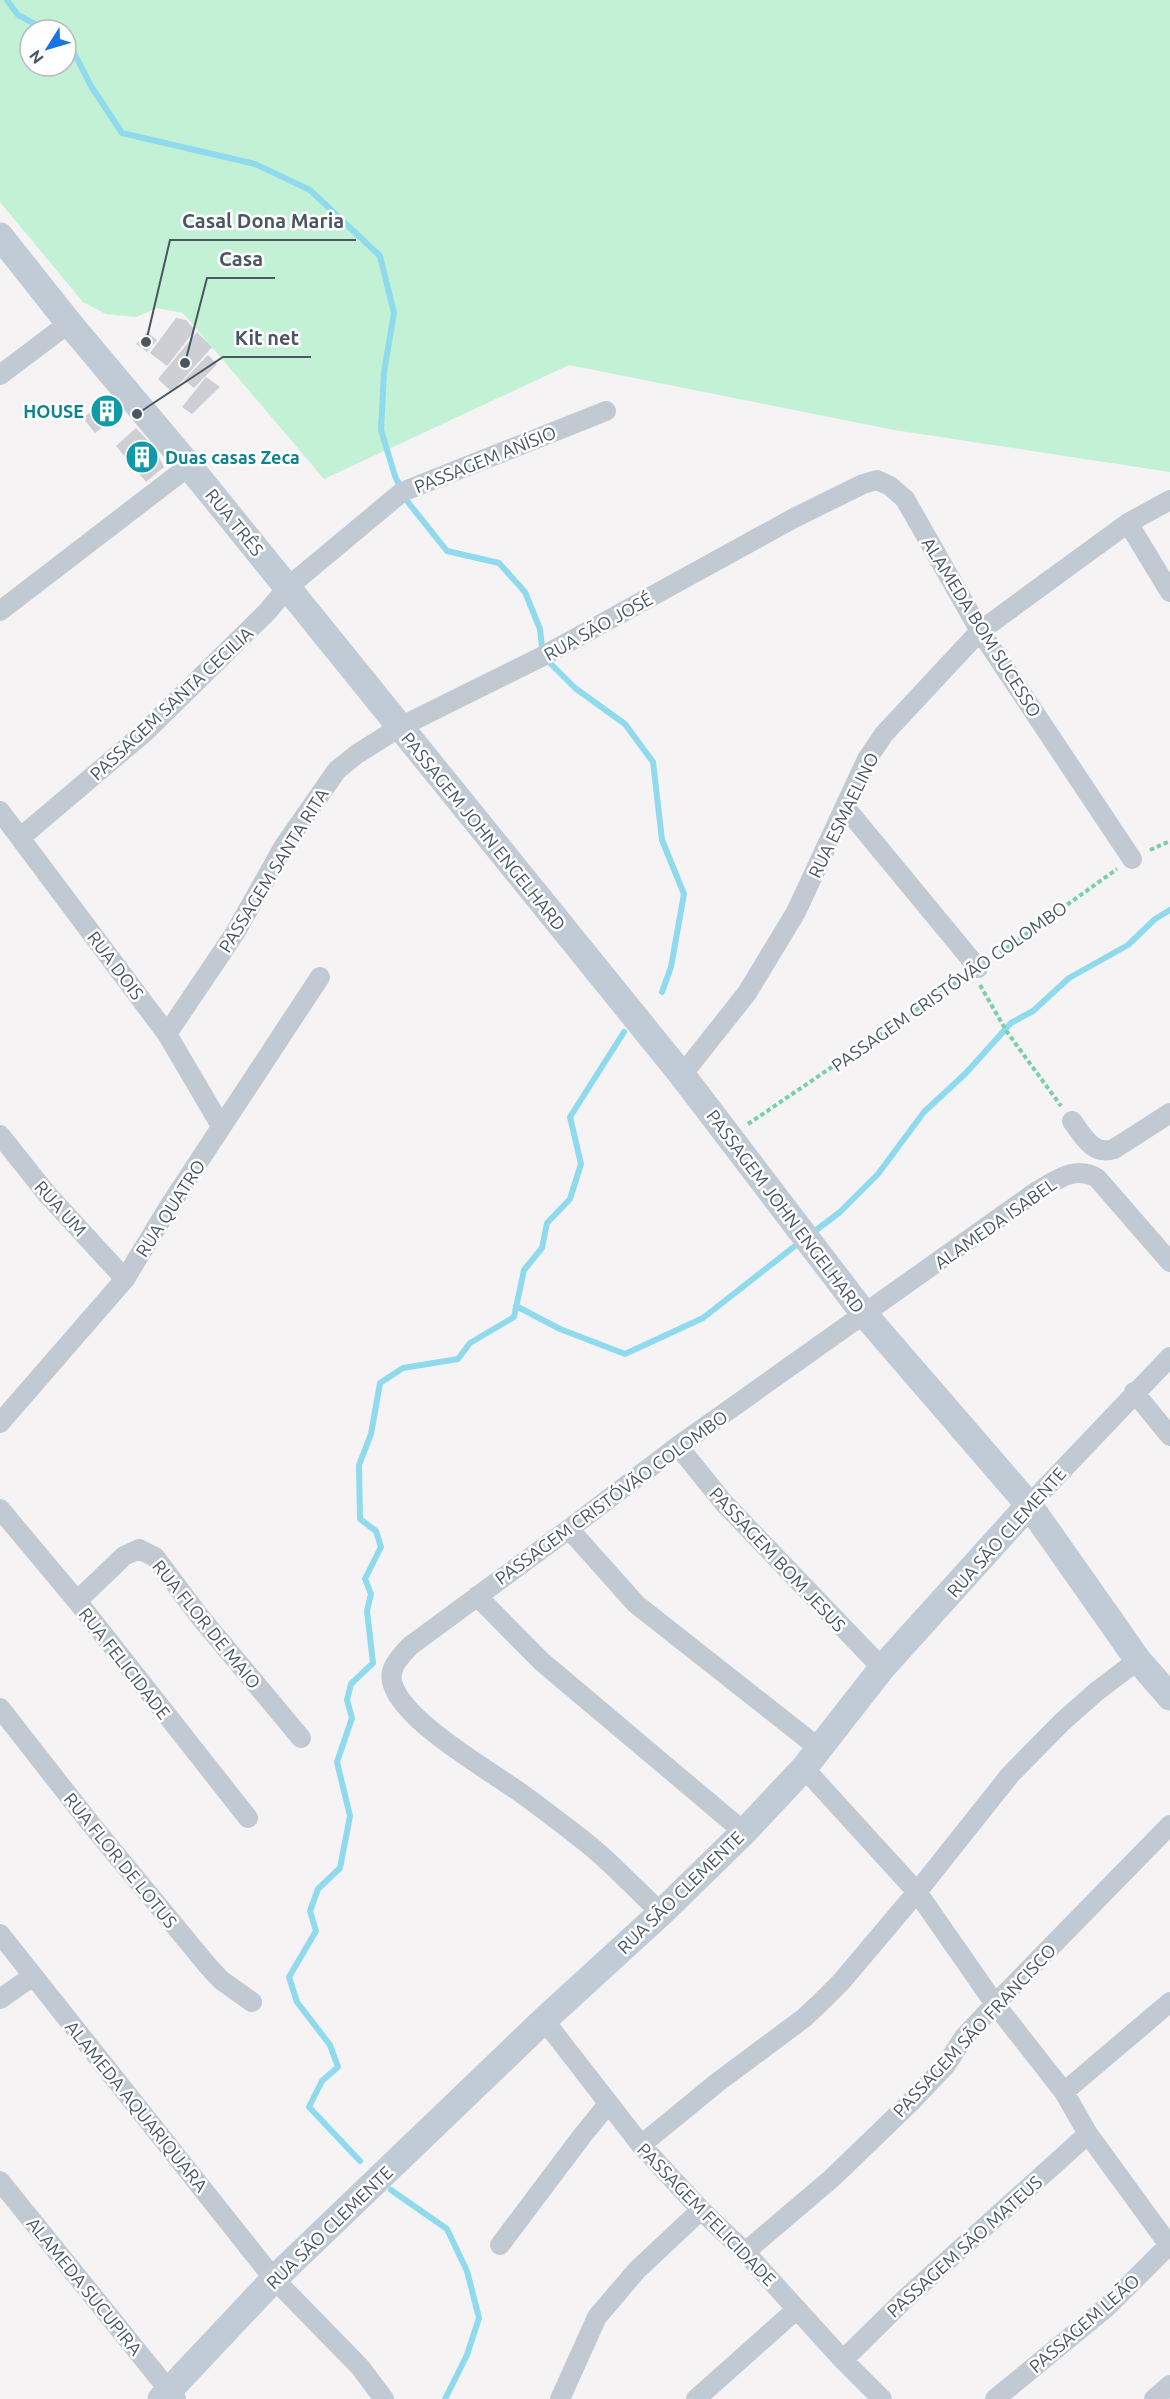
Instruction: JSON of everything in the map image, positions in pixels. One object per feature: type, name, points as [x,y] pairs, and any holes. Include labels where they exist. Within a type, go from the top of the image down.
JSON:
[{"type":"main road","name":"RUA TRÊS","points":[[0,236],[69,323],[288,587],[399,727]]},
{"type":"main road","name":"PASSAGEM JOHN ENGELHARD","points":[[399,727],[682,1075],[865,1315],[1029,1505],[1138,1660],[1170,1697]]},
{"type":"main road","name":"RUA SÃO CLEMENTE","points":[[169,2396],[274,2279],[744,1832],[812,1759],[882,1668],[1029,1505]]},
{"type":"street","points":[[0,375],[69,323]]},
{"type":"street","name":"PASSAGEM ANÍSIO","points":[[288,587],[402,492],[606,411]]},
{"type":"street","points":[[0,611],[189,466]]},
{"type":"street","name":"ALAMEDA BOM SUCESSO","points":[[794,518],[863,484],[877,480],[890,486],[905,499],[980,631],[1132,859]]},
{"type":"street","name":"RUA ESMAELINO","points":[[682,1075],[747,993],[796,912],[867,759],[884,734],[980,631],[1128,523],[1170,500]]},
{"type":"street","name":"RUA SÃO JOSÉ","points":[[399,727],[543,656],[794,518]]},
{"type":"street","points":[[1128,523],[1170,592]]},
{"type":"street","name":"PASSAGEM SANTA CECILIA","points":[[21,837],[145,732],[267,612],[288,587]]},
{"type":"street","name":"PASSAGEM SANTA RITA","points":[[167,1034],[236,933],[284,846],[337,770],[399,727]]},
{"type":"street","points":[[845,807],[975,969]]},
{"type":"street","name":"RUA DOIS","points":[[0,811],[167,1034],[221,1126]]},
{"type":"street","name":"RUA QUATRO","points":[[4,1410],[125,1279],[221,1126],[320,977]]},
{"type":"street","points":[[1072,1121],[1093,1147],[1106,1152],[1170,1113]]},
{"type":"street","name":"RUA UM","points":[[0,1135],[47,1194],[125,1279]]},
{"type":"street","name":"ALAMEDA ISABEL","points":[[865,1315],[1037,1191],[1067,1174],[1087,1172],[1097,1178],[1170,1262]]},
{"type":"street","name":"PASSAGEM CRISTÓVÃO COLOMBO","points":[[661,1913],[594,1849],[526,1797],[419,1721],[401,1700],[391,1679],[393,1669],[410,1646],[569,1530],[678,1446],[865,1315]]},
{"type":"street","name":"RUA SÃO CLEMENTE","points":[[1029,1505],[1134,1392],[1170,1357]]},
{"type":"street","points":[[1134,1392],[1170,1436]]},
{"type":"street","name":"PASSAGEM BOM JESUS","points":[[678,1446],[724,1503],[882,1668]]},
{"type":"street","name":"RUA FELICIDADE","points":[[0,1509],[77,1601],[248,1818]]},
{"type":"street","points":[[569,1530],[636,1604],[812,1759],[917,1892],[995,2004],[1064,2092],[1088,2134],[1170,2245]]},
{"type":"street","name":"RUA FLOR DE MAIO","points":[[77,1601],[124,1556],[139,1549],[147,1552],[155,1557],[200,1617],[301,1738]]},
{"type":"street","points":[[477,1596],[550,1668],[744,1832]]},
{"type":"street","points":[[640,2145],[718,2082],[810,2013],[842,1982],[1010,1775],[1062,1722],[1138,1660]]},
{"type":"street","name":"RUA FLOR DE LOTUS","points":[[0,1708],[90,1823],[208,1966],[222,1980],[252,2002]]},
{"type":"street","name":"PASSAGEM SÃO FRANCISCO","points":[[745,2252],[831,2178],[913,2100],[946,2065],[964,2037],[1170,1825]]},
{"type":"street","name":"ALAMEDA AQUARIQUARA","points":[[0,1934],[274,2279],[360,2367],[384,2399]]},
{"type":"street","points":[[0,1999],[33,1976]]},
{"type":"street","points":[[1064,2092],[1170,2002]]},
{"type":"street","name":"PASSAGEM FELICIDADE","points":[[544,2020],[640,2145],[701,2210],[745,2252],[879,2398]]},
{"type":"street","points":[[500,2246],[608,2104]]},
{"type":"street","name":"PASSAGEM SÃO MATEUS","points":[[843,2360],[907,2296],[1088,2134]]},
{"type":"street","name":"ALAMEDA SUCUPIRA","points":[[0,2181],[169,2396]]},
{"type":"street","points":[[560,2399],[597,2317],[637,2270],[701,2210]]},
{"type":"street","name":"PASSAGEM LEÃO","points":[[996,2399],[1107,2307],[1170,2245]]},
{"type":"street","points":[[696,2399],[797,2309]]},
{"type":"street","points":[[1154,2399],[1170,2385]]},
{"type":"path","name":"PASSAGEM CRISTÓVÃO COLOMBO","points":[[730,1136],[1132,859],[1170,841]]},
{"type":"path","points":[[975,969],[1006,1032],[1072,1121]]},
{"type":"green space","points":[[0,0],[1170,0],[1170,472],[894,430],[569,365],[324,479],[183,313],[157,308],[136,317],[106,314],[83,302],[0,202]]},
{"type":"building","points":[[176,318],[186,320],[195,330],[167,366],[150,353]]},
{"type":"building","points":[[147,332],[157,340],[147,352],[136,344]]},
{"type":"building","points":[[197,332],[212,347],[172,392],[158,379]]},
{"type":"building","points":[[208,355],[217,364],[194,388],[184,380]]},
{"type":"building","points":[[206,377],[220,387],[192,414],[182,407]]},
{"type":"building","name":"HOUSE","points":[[119,389],[131,405],[95,433],[83,418]]},
{"type":"building","name":"Duas casas Zeca","points":[[136,428],[153,446],[164,467],[146,482],[116,446]]},
{"type":"waterway","points":[[7,0],[18,15],[24,18]]},
{"type":"waterway","points":[[78,61],[91,86],[122,133],[255,164],[310,190],[380,256],[394,313],[384,372],[381,430],[395,476],[407,501],[447,551],[499,563],[525,592],[540,629],[543,656],[575,688],[625,724],[653,762],[662,840],[684,894],[671,967],[662,992]]},
{"type":"waterway","points":[[811,1234],[840,1212],[878,1174],[924,1112],[966,1073],[1011,1023],[1033,1011],[1069,978],[1128,945],[1155,919],[1170,910]]},
{"type":"waterway","points":[[360,2161],[309,2107],[322,2081],[338,2067],[330,2045],[297,2002],[289,1977],[316,1931],[310,1911],[318,1889],[340,1868],[350,1816],[337,1762],[352,1718],[347,1700],[351,1684],[373,1663],[367,1611],[371,1594],[365,1579],[381,1547],[376,1531],[360,1519],[359,1465],[371,1434],[380,1383],[403,1368],[458,1359],[470,1343],[514,1317],[524,1270],[542,1248],[547,1223],[570,1199],[581,1164],[570,1117],[624,1032]]},
{"type":"waterway","points":[[516,1306],[560,1329],[625,1354],[703,1318],[800,1242]]},
{"type":"waterway","points":[[391,2190],[447,2229],[467,2271],[479,2318],[467,2355],[445,2399]]},
{"type":"place","name":"Casal Dona Maria","points":[[146,342]]},
{"type":"place","name":"Casa","points":[[185,363]]},
{"type":"place","name":"HOUSE","points":[[107,411]]},
{"type":"place","name":"Kit net","points":[[137,414]]},
{"type":"place","name":"Duas casas Zeca","points":[[142,457]]}]
